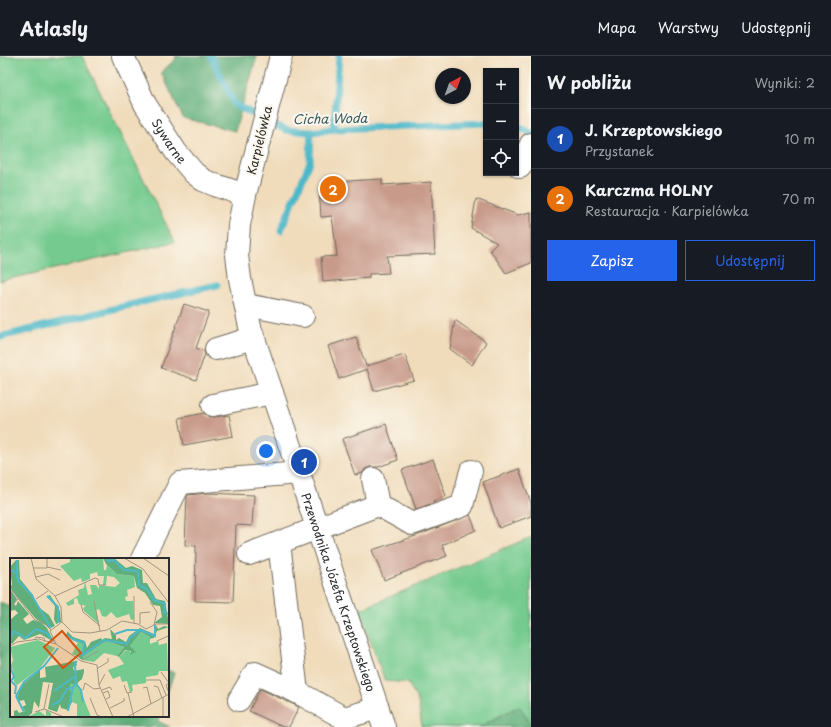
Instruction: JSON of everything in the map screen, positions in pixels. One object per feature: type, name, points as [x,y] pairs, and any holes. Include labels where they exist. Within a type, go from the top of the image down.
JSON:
[{"type":"street","name":"Sywarne","points":[[123,56],[145,104],[176,152],[194,173],[203,180],[215,185],[245,194]]},
{"type":"street","name":"Karpielówka","points":[[239,225],[245,194],[281,56]]},
{"type":"street","name":"Przewodnika Józefa Krzeptowskiego","points":[[239,225],[237,255],[253,338],[381,718]]},
{"type":"street","points":[[246,305],[303,316]]},
{"type":"street","points":[[216,349],[253,338]]},
{"type":"street","points":[[213,405],[272,393]]},
{"type":"street","points":[[249,554],[378,505],[412,524],[462,506],[471,471]]},
{"type":"street","points":[[142,558],[180,483],[299,473]]},
{"type":"street","points":[[373,479],[378,505]]},
{"type":"street","points":[[279,543],[297,692]]},
{"type":"street","points":[[239,700],[255,673],[297,692],[344,718],[381,718]]},
{"type":"green space","points":[[0,56],[82,56],[175,242],[0,281]]},
{"type":"green space","points":[[175,56],[257,56],[235,131],[183,118],[161,72],[176,59]]},
{"type":"green space","points":[[531,537],[531,724],[519,706],[479,727],[422,727],[418,701],[408,683],[385,681],[359,610]]},
{"type":"green space","points":[[0,602],[10,607],[10,717],[159,717],[158,721],[170,727],[0,727]]},
{"type":"green space","points":[[169,670],[174,673],[169,688]]},
{"type":"green space","points":[[519,706],[531,724],[531,727],[479,727]]},
{"type":"building","points":[[382,179],[382,185],[431,182],[435,254],[387,256],[389,273],[369,274],[369,278],[323,282],[321,257],[337,256],[332,216],[321,217],[319,189],[343,187],[347,181]]},
{"type":"building","points":[[476,199],[518,215],[531,212],[531,263],[506,273],[490,250],[497,243],[471,228]]},
{"type":"building","points":[[184,304],[209,312],[196,348],[204,351],[205,354],[196,380],[161,368]]},
{"type":"building","points":[[455,320],[486,342],[472,365],[450,349]]},
{"type":"building","points":[[356,337],[366,366],[405,355],[414,380],[374,391],[367,369],[339,379],[328,346]]},
{"type":"building","points":[[204,413],[209,417],[229,415],[233,436],[184,445],[179,418]]},
{"type":"building","points":[[386,424],[398,460],[378,467],[370,467],[365,469],[363,473],[355,475],[342,439]]},
{"type":"building","points":[[433,459],[446,496],[433,501],[434,503],[416,509],[402,470]]},
{"type":"building","points":[[519,469],[531,503],[531,516],[499,528],[483,482]]},
{"type":"building","points":[[207,493],[254,495],[252,526],[236,525],[233,602],[195,601],[196,546],[185,545],[187,497],[188,495]]},
{"type":"building","points":[[470,515],[476,530],[442,545],[447,556],[384,580],[372,550],[416,536]]},
{"type":"building","points":[[260,689],[299,707],[289,727],[283,727],[249,711]]},
{"type":"waterway","name":"Cicha Woda","points":[[211,56],[235,105],[286,130],[311,132],[334,129],[483,123]]},
{"type":"waterway","points":[[334,129],[339,56]]},
{"type":"waterway","name":"Cicha Woda","points":[[519,127],[531,133]]},
{"type":"waterway","points":[[281,230],[310,162],[311,132]]},
{"type":"waterway","points":[[0,337],[217,285]]},
{"type":"place","name":"Karczma HOLNY","points":[[333,189]]},
{"type":"place","name":"J. Krzeptowskiego","points":[[304,462]]}]
